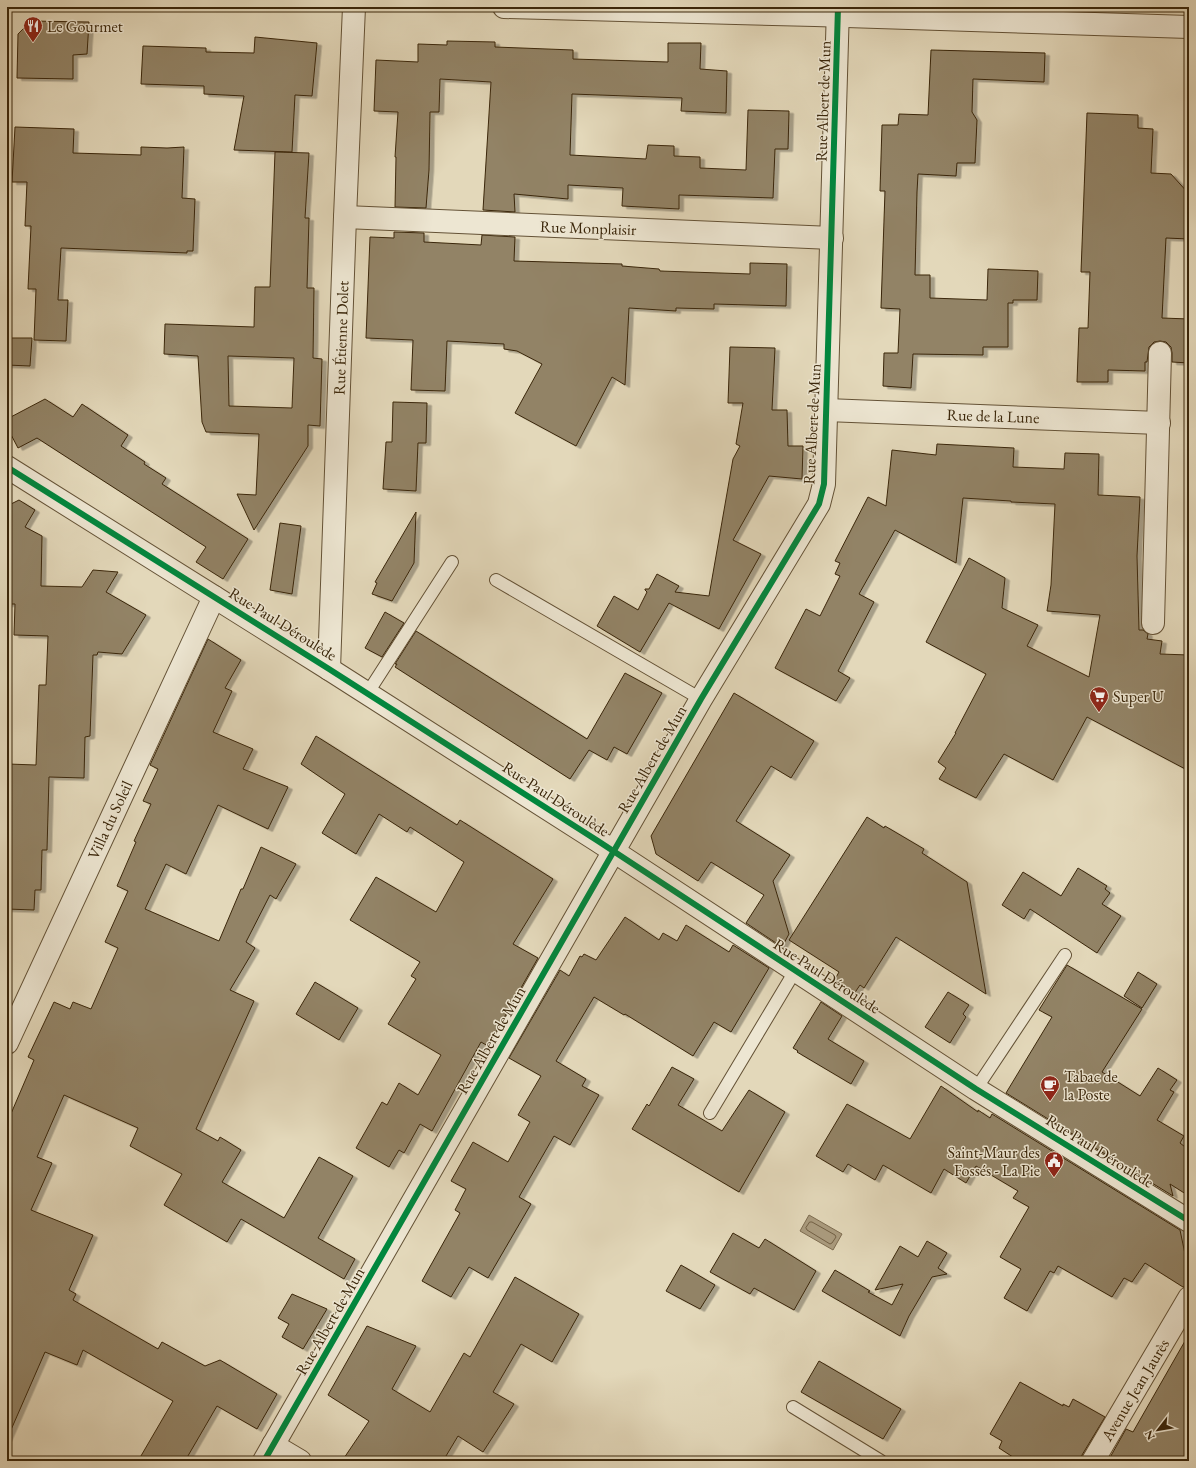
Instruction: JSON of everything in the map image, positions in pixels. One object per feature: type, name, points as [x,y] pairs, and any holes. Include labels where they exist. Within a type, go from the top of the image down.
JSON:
[{"type":"street","name":"Rue Étienne Dolet","points":[[329,669],[354,7]]},
{"type":"street","points":[[504,7],[1056,14],[1189,27]]},
{"type":"street","name":"Rue Albert de Mun","points":[[269,1453],[702,699],[819,504],[824,484],[838,11]]},
{"type":"street","name":"Rue Monplaisir","points":[[345,217],[832,238]]},
{"type":"street","points":[[1153,623],[1160,353]]},
{"type":"street","name":"Rue de la Lune","points":[[826,410],[1159,423]]},
{"type":"street","name":"Rue Paul Déroulède","points":[[7,467],[329,669],[614,852],[976,1089],[1189,1221]]},
{"type":"street","name":"Villa du Soleil","points":[[7,1043],[214,597]]},
{"type":"street","name":"Avenue Jean Jaurès","points":[[1093,1461],[1189,1298]]},
{"type":"street","points":[[269,1453],[300,1461]]},
{"type":"lane","points":[[367,694],[452,562]]},
{"type":"lane","points":[[496,580],[702,699]]},
{"type":"lane","points":[[976,1089],[1065,955]]},
{"type":"lane","points":[[710,1113],[795,971]]},
{"type":"lane","points":[[793,1407],[881,1461]]},
{"type":"water","points":[[809,1215],[842,1234],[833,1250],[800,1231]]},
{"type":"building","points":[[31,21],[89,22],[87,54],[73,55],[73,79],[17,78],[18,34]]},
{"type":"building","points":[[255,37],[317,43],[312,96],[295,95],[292,152],[234,150],[244,96],[204,94],[204,86],[141,84],[143,46],[206,48],[206,52],[254,53]]},
{"type":"building","points":[[447,41],[495,42],[495,47],[573,50],[573,59],[668,62],[668,43],[701,43],[700,69],[727,71],[726,113],[681,111],[682,98],[572,94],[570,155],[646,159],[648,145],[674,146],[674,156],[700,157],[700,168],[746,170],[748,110],[789,111],[788,149],[775,149],[773,198],[679,195],[679,209],[622,206],[623,188],[568,185],[568,199],[514,194],[515,212],[483,210],[491,82],[440,79],[439,112],[430,112],[429,170],[426,208],[395,207],[395,157],[398,112],[374,111],[376,60],[418,62],[418,44],[447,45]]},
{"type":"building","points":[[931,50],[1045,53],[1044,82],[973,79],[972,112],[977,120],[975,163],[957,163],[956,176],[918,174],[917,192],[915,275],[930,275],[930,298],[987,300],[988,269],[1038,271],[1037,300],[1013,300],[1013,303],[1008,303],[1008,347],[983,347],[983,355],[913,354],[911,388],[883,386],[884,353],[898,353],[900,309],[881,308],[885,191],[880,191],[882,125],[898,125],[899,114],[928,115]]},
{"type":"building","points":[[1087,113],[1138,115],[1138,128],[1153,129],[1151,173],[1171,174],[1189,194],[1189,239],[1166,238],[1162,318],[1189,319],[1189,363],[1172,362],[1171,347],[1166,342],[1154,342],[1149,347],[1147,362],[1145,362],[1145,371],[1108,370],[1108,382],[1077,382],[1079,328],[1088,328],[1090,272],[1081,272]]},
{"type":"building","points":[[15,127],[74,129],[73,153],[141,155],[141,147],[184,147],[182,198],[195,199],[193,251],[187,251],[187,253],[61,248],[58,300],[68,300],[66,341],[34,340],[36,289],[28,289],[31,226],[25,226],[27,182],[12,182]]},
{"type":"building","points":[[275,152],[309,153],[305,218],[309,218],[307,288],[314,288],[313,358],[322,359],[320,426],[308,425],[308,446],[254,530],[237,494],[256,495],[259,434],[206,432],[202,422],[198,356],[164,354],[165,324],[254,327],[255,287],[270,287]],"holes":[[[228,356],[294,358],[292,408],[229,406]]]},
{"type":"building","points":[[394,232],[424,233],[424,242],[481,245],[482,235],[515,237],[514,261],[622,264],[622,266],[659,269],[660,271],[750,274],[750,263],[787,264],[786,306],[714,304],[714,309],[676,308],[676,311],[629,308],[625,385],[612,377],[576,446],[515,413],[542,364],[517,351],[504,349],[504,344],[447,341],[445,391],[411,390],[413,340],[366,338],[370,237],[394,238]]},
{"type":"building","points":[[7,338],[32,338],[30,366],[7,365]]},
{"type":"building","points":[[730,347],[775,348],[772,410],[787,410],[788,446],[803,446],[802,479],[769,476],[733,540],[761,554],[719,629],[669,603],[640,652],[597,626],[614,596],[638,610],[647,592],[645,589],[649,589],[657,574],[679,586],[675,592],[709,596],[733,459],[740,446],[736,444],[743,403],[728,403]]},
{"type":"building","points":[[45,399],[73,417],[82,404],[128,435],[121,446],[145,462],[144,464],[166,478],[162,484],[248,539],[223,579],[196,562],[206,547],[37,438],[18,448],[7,427],[7,419]]},
{"type":"building","points":[[393,402],[427,403],[426,443],[418,443],[416,491],[383,489],[386,442],[392,442]]},
{"type":"building","points":[[937,444],[1014,448],[1013,467],[1064,469],[1065,453],[1099,454],[1098,495],[1140,497],[1137,556],[1139,630],[1143,630],[1148,634],[1147,639],[1162,641],[1160,654],[1189,655],[1189,771],[1087,717],[1053,780],[1004,754],[976,798],[939,779],[946,768],[938,762],[956,733],[986,674],[926,642],[969,558],[1005,578],[1002,608],[1038,625],[1027,646],[1089,677],[1100,615],[1047,611],[1051,585],[1055,504],[963,498],[956,563],[895,530],[859,594],[874,602],[838,671],[850,678],[836,701],[775,668],[806,609],[820,616],[840,576],[835,574],[840,563],[835,561],[868,497],[886,506],[892,450],[936,455]]},
{"type":"building","points":[[19,500],[35,510],[25,527],[42,536],[41,586],[82,587],[93,570],[118,572],[106,592],[146,615],[122,654],[98,652],[97,655],[93,655],[90,736],[85,737],[84,778],[49,777],[47,850],[42,850],[41,890],[35,890],[34,910],[7,909],[8,764],[36,765],[39,685],[46,685],[48,636],[14,635],[15,604],[7,604],[7,506]]},
{"type":"building","points":[[416,512],[414,563],[392,601],[372,594],[377,583],[375,582]]},
{"type":"building","points":[[280,523],[301,526],[292,594],[270,590]]},
{"type":"building","points":[[385,612],[404,623],[382,657],[365,648]]},
{"type":"building","points":[[416,631],[587,739],[625,673],[662,693],[627,754],[614,747],[607,760],[589,750],[570,779],[395,667],[397,664],[395,664]]},
{"type":"building","points":[[208,639],[241,660],[225,688],[232,691],[213,732],[253,749],[243,769],[288,787],[268,829],[218,805],[186,874],[166,864],[145,909],[219,941],[261,847],[296,864],[276,899],[270,895],[246,942],[255,948],[230,990],[254,1001],[196,1129],[218,1141],[220,1137],[241,1150],[222,1182],[284,1218],[319,1157],[353,1176],[318,1238],[355,1259],[344,1279],[241,1219],[227,1242],[164,1205],[182,1174],[130,1146],[138,1128],[64,1095],[37,1157],[52,1163],[31,1210],[93,1235],[69,1290],[76,1294],[73,1300],[158,1349],[162,1342],[205,1366],[220,1360],[277,1394],[257,1429],[217,1406],[185,1461],[138,1461],[173,1401],[83,1350],[77,1365],[45,1352],[7,1439],[7,1123],[34,1060],[28,1057],[54,1002],[70,1009],[73,1002],[91,1009],[118,948],[105,942],[128,891],[117,886],[136,842],[134,841],[151,804],[143,801],[158,769],[150,765]]},
{"type":"building","points":[[734,693],[814,741],[791,778],[771,766],[736,821],[790,855],[773,881],[789,934],[782,947],[746,923],[764,895],[711,862],[698,881],[656,854],[651,836]]},
{"type":"building","points":[[316,736],[457,825],[460,820],[553,879],[513,944],[538,958],[488,1046],[481,1042],[432,1131],[420,1124],[404,1153],[399,1150],[389,1167],[356,1148],[382,1102],[387,1105],[399,1083],[418,1095],[441,1055],[388,1024],[416,979],[411,976],[420,962],[350,920],[376,877],[436,912],[464,862],[410,827],[407,832],[379,814],[356,854],[322,833],[345,794],[301,764]]},
{"type":"building","points":[[867,817],[884,828],[885,826],[924,849],[922,853],[967,882],[986,994],[896,937],[864,988],[860,985],[854,994],[834,981],[839,972],[789,940]]},
{"type":"building","points":[[1078,868],[1107,886],[1105,889],[1110,893],[1102,904],[1121,916],[1097,953],[1030,909],[1024,919],[1002,905],[1023,872],[1061,896]]},
{"type":"building","points":[[625,917],[659,940],[663,933],[677,941],[686,925],[729,952],[733,945],[769,968],[731,1032],[714,1022],[693,1056],[625,1014],[624,1015],[594,997],[556,1061],[586,1079],[582,1086],[599,1095],[570,1145],[554,1136],[519,1197],[531,1204],[488,1278],[469,1267],[451,1297],[422,1281],[460,1213],[455,1210],[466,1189],[451,1181],[473,1142],[508,1162],[530,1122],[518,1115],[541,1076],[509,1058],[560,970],[569,976],[580,956],[582,957],[584,954],[596,960]]},
{"type":"building","points":[[1067,965],[1142,1009],[1102,1072],[1140,1096],[1158,1068],[1177,1080],[1170,1090],[1174,1092],[1157,1120],[1184,1136],[1180,1143],[1189,1150],[1189,1196],[1170,1184],[1173,1196],[1006,1093],[1052,1017],[1039,1010]]},
{"type":"building","points":[[1138,972],[1157,984],[1142,1008],[1124,996]]},
{"type":"building","points":[[315,982],[358,1008],[339,1040],[296,1014]]},
{"type":"building","points":[[948,992],[969,1005],[963,1014],[966,1017],[950,1043],[925,1027]]},
{"type":"building","points":[[821,1002],[842,1016],[828,1039],[864,1061],[851,1084],[797,1052],[798,1051],[793,1048]]},
{"type":"building","points":[[672,1067],[694,1079],[678,1105],[722,1131],[749,1090],[785,1112],[739,1192],[632,1129],[647,1104],[649,1106]]},
{"type":"building","points":[[941,1086],[978,1112],[978,1110],[990,1118],[992,1114],[1180,1230],[1189,1273],[1189,1286],[1183,1287],[1145,1263],[1132,1282],[1124,1278],[1112,1297],[1058,1266],[1054,1273],[1050,1271],[1027,1311],[1004,1298],[1021,1269],[1000,1257],[1029,1207],[1013,1198],[1018,1191],[976,1166],[966,1183],[944,1169],[931,1193],[883,1165],[875,1180],[848,1164],[843,1172],[816,1156],[847,1104],[910,1139]]},
{"type":"building","points":[[733,1233],[759,1248],[765,1239],[816,1271],[794,1310],[754,1288],[750,1294],[710,1272]]},
{"type":"building","points":[[927,1241],[947,1253],[938,1268],[947,1274],[932,1277],[909,1316],[900,1336],[822,1291],[835,1270],[870,1291],[868,1292],[892,1305],[903,1284],[875,1290],[900,1246],[918,1257]]},
{"type":"building","points":[[681,1265],[715,1285],[700,1309],[666,1291]]},
{"type":"building","points":[[515,1277],[579,1314],[552,1362],[521,1344],[493,1392],[514,1404],[483,1452],[458,1436],[443,1461],[342,1461],[369,1421],[328,1395],[367,1326],[416,1346],[392,1389],[430,1412],[464,1353],[470,1357]]},
{"type":"building","points":[[292,1294],[327,1309],[303,1349],[282,1337],[289,1324],[278,1318]]},
{"type":"building","points":[[1189,1334],[1189,1461],[1108,1461],[1126,1429],[1133,1432]]},
{"type":"building","points":[[819,1361],[901,1409],[883,1439],[801,1392]]},
{"type":"building","points":[[1020,1382],[1063,1406],[1063,1404],[1069,1407],[1073,1399],[1105,1417],[1082,1455],[1081,1461],[1019,1461],[999,1448],[1002,1441],[990,1434]]},
{"type":"cycle path","points":[[264,1461],[701,699],[819,504],[824,484],[838,7]]},
{"type":"cycle path","points":[[7,467],[329,669],[598,841],[976,1089],[1189,1221]]},
{"type":"place","name":"Le Gourmet","points":[[33,43]]},
{"type":"place","name":"Super U","points":[[1099,713]]},
{"type":"place","name":"Tabac de la Poste","points":[[1050,1102]]},
{"type":"place","name":"Saint-Maur des Fossés - La Pie","points":[[1054,1178]]}]
